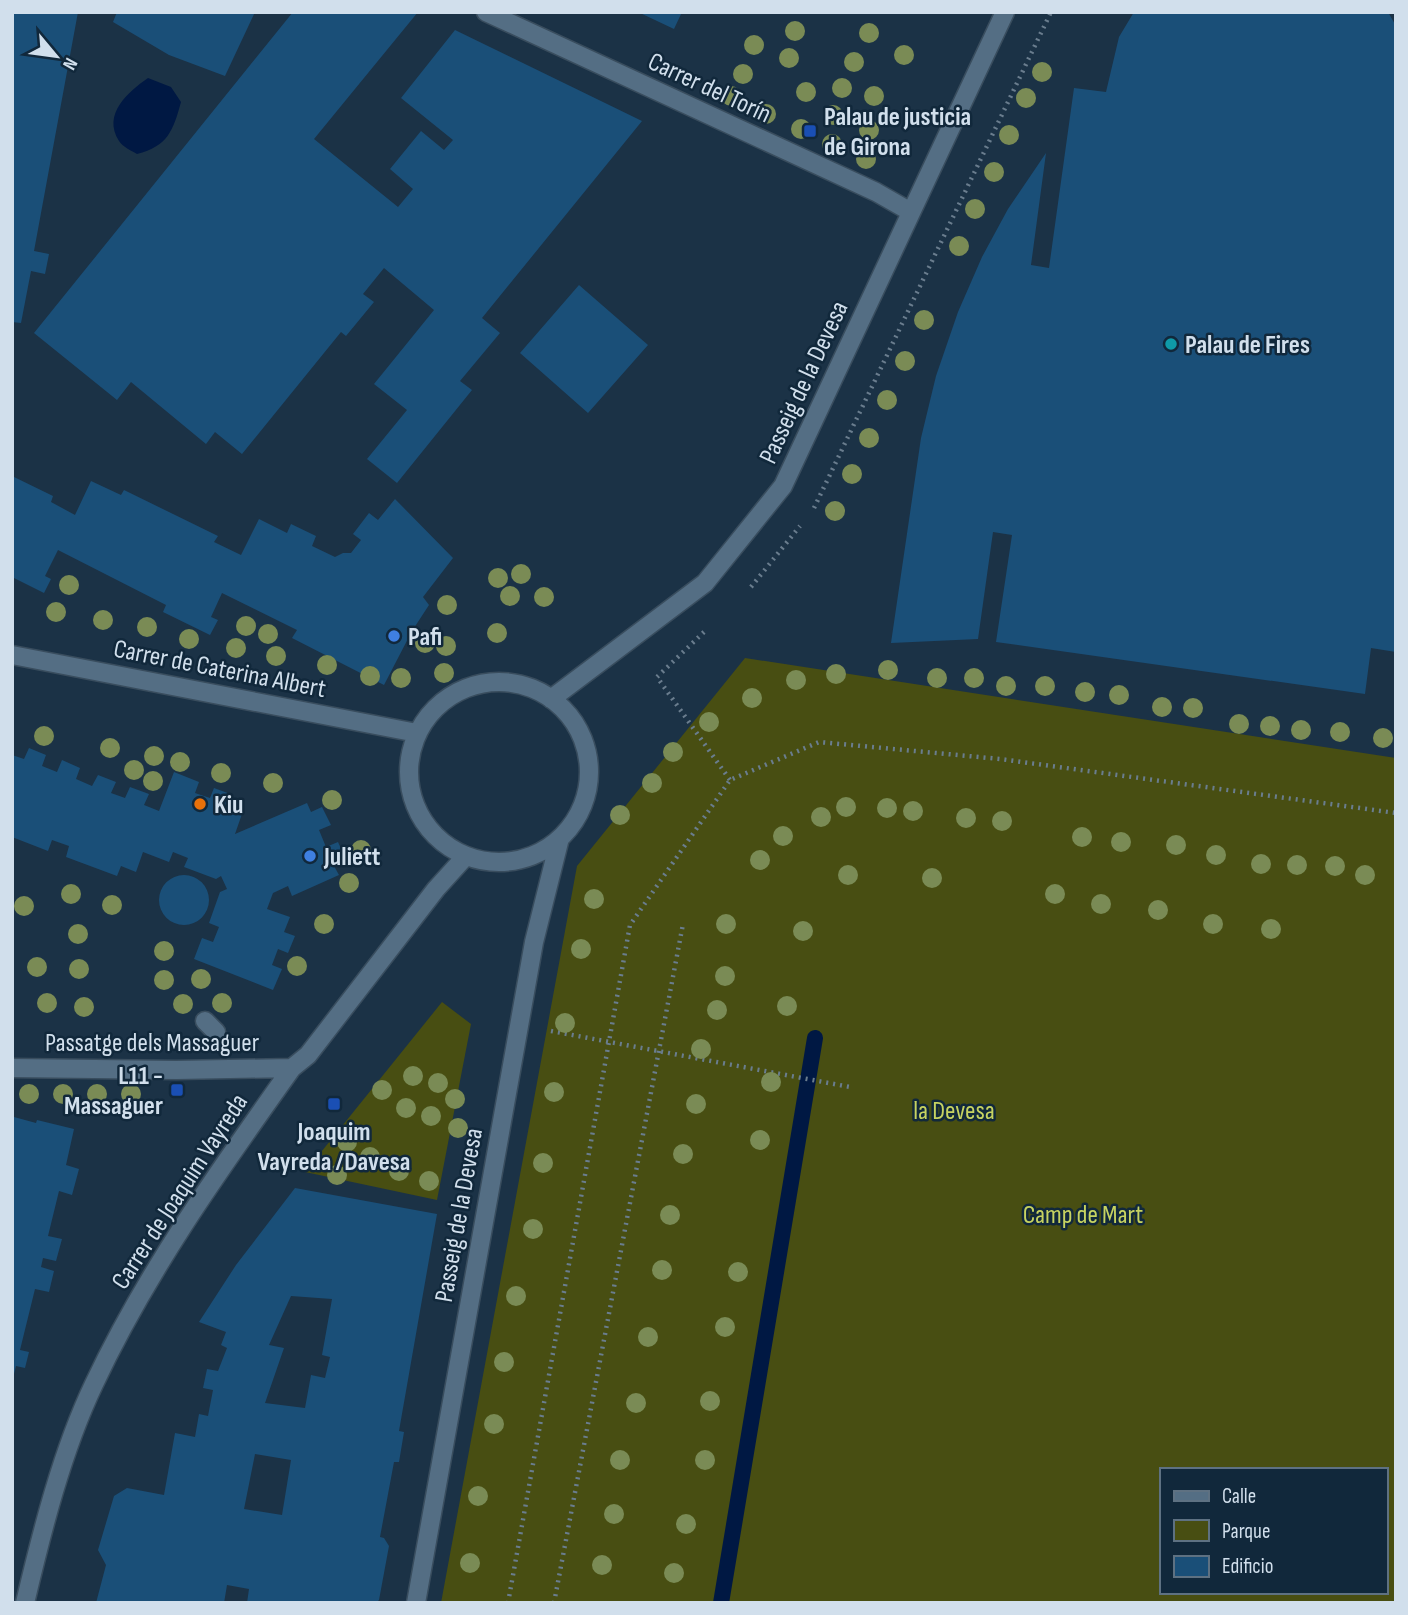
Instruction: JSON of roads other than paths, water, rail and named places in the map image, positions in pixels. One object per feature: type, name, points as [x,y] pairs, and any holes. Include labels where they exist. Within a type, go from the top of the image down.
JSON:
[{"type":"street","name":"Carrer del Torín","points":[[486,12],[876,192],[911,212]]},
{"type":"street","name":"Passeig de la Devesa","points":[[551,699],[705,583],[783,486],[1005,12]]},
{"type":"street","name":"Carrer de Caterina Albert","points":[[12,655],[417,733]]},
{"type":"street","points":[[505,682],[533,688],[551,699],[574,722],[583,741],[589,772],[587,797],[578,816],[546,850],[527,859],[499,863],[465,857],[447,847],[429,831],[414,804],[408,771],[410,750],[423,721],[447,696],[467,688],[505,682]]},
{"type":"street","name":"Passeig de la Devesa","points":[[415,1603],[534,942],[560,838]]},
{"type":"street","name":"Carrer de Joaquim Vayreda","points":[[25,1603],[50,1509],[93,1386],[122,1329],[189,1214],[292,1068],[308,1055],[436,889],[465,857]]},
{"type":"street","name":"Passatge dels Massaguer","points":[[12,1068],[292,1068]]},
{"type":"water","points":[[148,78],[171,87],[181,102],[168,136],[156,147],[137,154],[119,141],[115,131],[115,113],[126,97]]},
{"type":"waterway","points":[[721,1603],[815,1038]]},
{"type":"place","name":"Palau de justicia de Girona","points":[[810,131]]},
{"type":"place","name":"Palau de Fires","points":[[1171,344]]},
{"type":"place","name":"Pafi","points":[[394,636]]},
{"type":"place","name":"Kiu","points":[[200,804]]},
{"type":"place","name":"Juliett","points":[[310,856]]},
{"type":"place","name":"L11 - Massaguer","points":[[177,1090]]},
{"type":"place","name":"Joaquim Vayreda /Davesa","points":[[334,1104]]},
{"type":"park label","name":"la Devesa","points":[[954,1110]]},
{"type":"park label","name":"Camp de Mart","points":[[1083,1214]]}]
